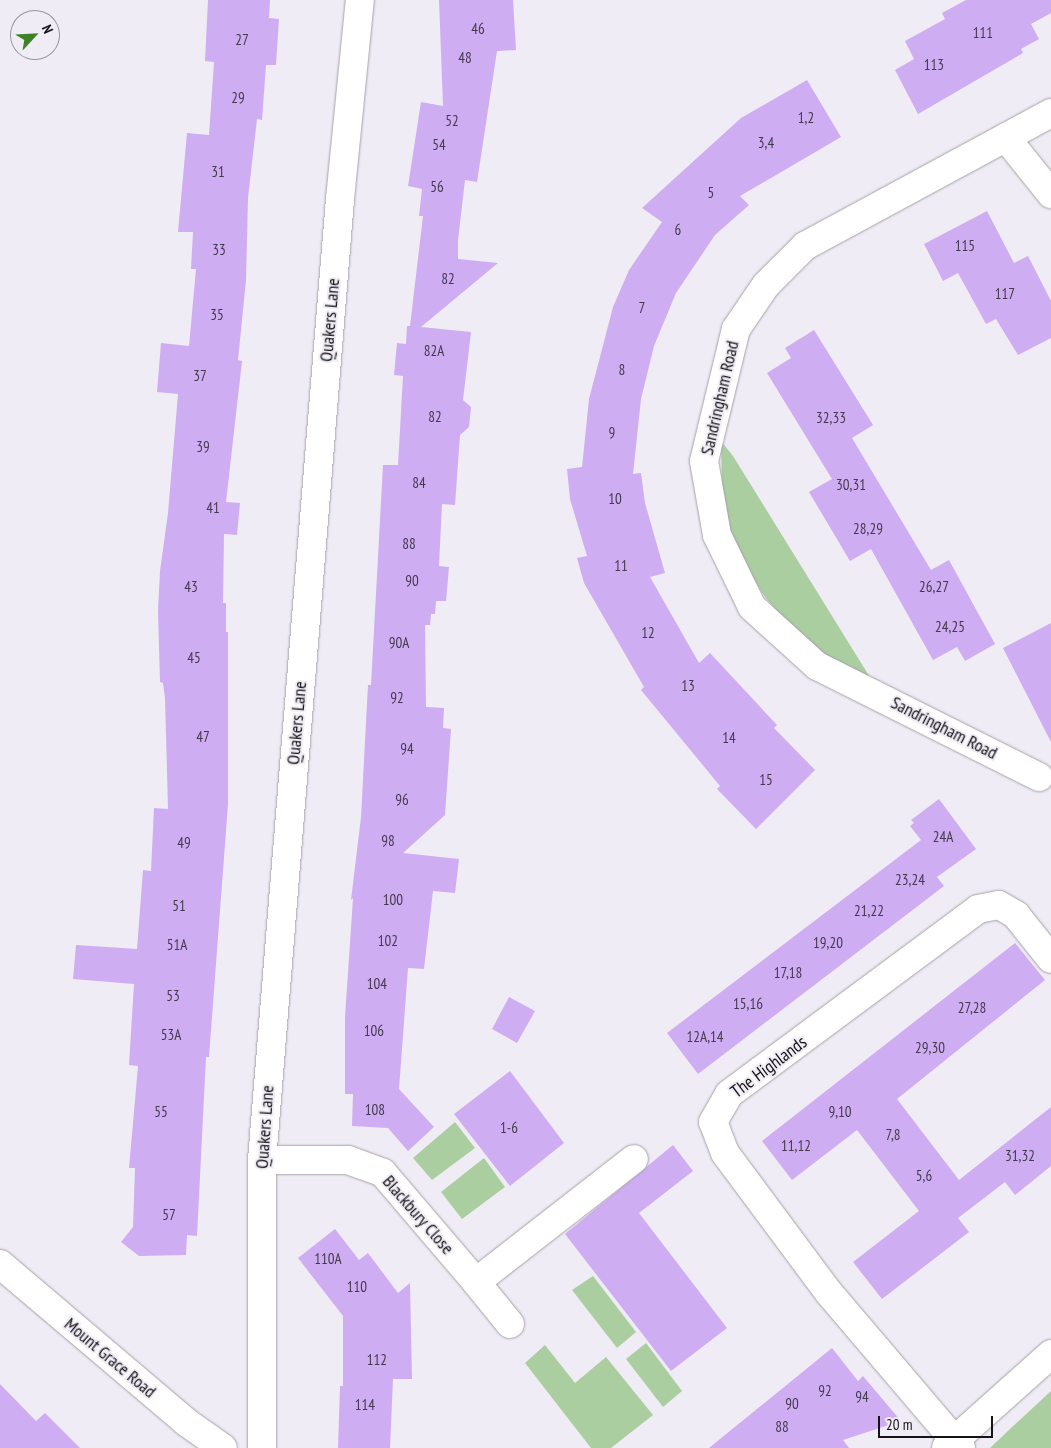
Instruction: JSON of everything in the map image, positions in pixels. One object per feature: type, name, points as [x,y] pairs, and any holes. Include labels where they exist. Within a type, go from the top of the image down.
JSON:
[{"type":"street","name":"Quakers Lane","points":[[262,1448],[262,1160],[340,199],[360,0]]},
{"type":"street","name":"Sandringham Road","points":[[1040,777],[817,666],[752,607],[717,535],[704,461],[736,329],[766,285],[805,246],[1051,113]]},
{"type":"street","points":[[1006,138],[1051,194]]},
{"type":"street","name":"The Highlands","points":[[954,1446],[823,1285],[725,1153],[713,1122],[729,1094],[978,909],[999,904],[1016,916],[1051,959]]},
{"type":"street","name":"Blackbury Close","points":[[262,1160],[348,1160],[383,1173],[510,1324]]},
{"type":"street","points":[[476,1282],[634,1160]]},
{"type":"street","name":"Mount Grace Road","points":[[0,1264],[186,1422],[223,1448]]},
{"type":"street","points":[[954,1446],[1051,1354]]},
{"type":"green space","points":[[721,441],[733,456],[876,687],[842,668],[797,634],[765,597],[744,564],[729,528],[722,490]]},
{"type":"green space","points":[[455,1122],[475,1148],[432,1180],[413,1158]]},
{"type":"green space","points":[[484,1158],[505,1187],[462,1219],[441,1192]]},
{"type":"green space","points":[[593,1276],[636,1332],[617,1348],[572,1290]]},
{"type":"green space","points":[[646,1343],[682,1391],[663,1407],[626,1359]]},
{"type":"green space","points":[[545,1345],[575,1383],[606,1357],[653,1415],[611,1448],[591,1448],[525,1363]]},
{"type":"green space","points":[[1051,1391],[1051,1448],[990,1448],[1010,1429]]},
{"type":"building","points":[[208,0],[270,0],[269,18],[279,19],[276,65],[266,65],[262,120],[257,119],[248,198],[246,280],[238,360],[242,361],[226,502],[240,503],[237,535],[224,534],[223,603],[226,603],[226,632],[228,632],[228,804],[209,1057],[206,1057],[197,1236],[187,1235],[186,1255],[139,1256],[121,1242],[133,1227],[135,1168],[129,1168],[138,1066],[129,1065],[134,984],[73,979],[76,945],[137,949],[143,870],[151,871],[154,808],[168,809],[165,698],[163,683],[160,682],[158,611],[160,571],[168,513],[178,394],[157,392],[161,343],[189,346],[196,269],[191,269],[193,232],[178,232],[187,133],[209,135],[214,62],[205,61]]},
{"type":"building","points":[[439,0],[513,0],[516,50],[497,51],[477,182],[465,180],[458,240],[458,259],[498,263],[421,327],[471,332],[463,400],[471,407],[469,427],[460,435],[455,505],[442,504],[439,566],[449,567],[446,601],[436,601],[435,614],[431,614],[430,625],[425,625],[426,707],[444,708],[443,728],[451,729],[445,815],[403,853],[459,859],[455,893],[433,891],[424,969],[408,968],[399,1089],[434,1127],[408,1151],[388,1128],[352,1126],[353,1094],[345,1094],[345,1017],[353,898],[351,900],[361,817],[368,685],[371,685],[383,465],[398,465],[403,376],[394,375],[397,343],[406,344],[407,326],[410,326],[423,216],[419,216],[422,189],[408,186],[421,102],[443,106]]},
{"type":"building","points":[[966,0],[1051,0],[1051,13],[1031,24],[1039,39],[1021,49],[1023,53],[918,114],[895,70],[914,59],[905,41],[945,19],[942,13]]},
{"type":"building","points":[[807,80],[841,137],[740,196],[749,205],[715,235],[676,293],[654,346],[641,399],[633,474],[641,473],[645,503],[665,573],[650,577],[699,663],[710,653],[777,725],[774,728],[815,770],[756,829],[717,789],[720,786],[641,690],[644,687],[584,583],[577,558],[587,556],[570,499],[567,469],[582,467],[589,399],[613,307],[629,270],[662,222],[642,208],[741,118]]},
{"type":"building","points":[[987,211],[1014,263],[1028,256],[1051,301],[1051,338],[1018,355],[996,319],[986,324],[958,273],[943,281],[924,244]]},
{"type":"building","points":[[814,330],[873,425],[852,438],[931,570],[949,560],[995,644],[965,661],[957,647],[933,660],[871,549],[850,561],[809,492],[832,479],[767,373],[791,358],[785,348]]},
{"type":"building","points":[[1051,623],[1051,742],[1003,648]]},
{"type":"building","points":[[939,799],[976,849],[937,877],[944,886],[698,1074],[667,1033],[921,840],[910,826],[914,823],[911,820]]},
{"type":"building","points":[[1015,943],[1045,980],[897,1099],[959,1180],[1051,1107],[1051,1166],[1015,1195],[1005,1182],[958,1218],[969,1232],[882,1299],[853,1262],[919,1211],[857,1130],[792,1180],[762,1141]]},
{"type":"building","points":[[509,997],[535,1011],[517,1043],[492,1029]]},
{"type":"building","points":[[510,1071],[564,1143],[510,1186],[454,1114]]},
{"type":"building","points":[[673,1145],[693,1171],[639,1213],[727,1328],[671,1371],[565,1234]]},
{"type":"building","points":[[335,1229],[359,1260],[368,1253],[398,1293],[410,1283],[412,1379],[393,1379],[390,1448],[338,1448],[340,1386],[343,1386],[343,1316],[298,1258]]},
{"type":"building","points":[[832,1348],[858,1381],[863,1376],[901,1421],[843,1440],[849,1448],[709,1448]]},
{"type":"building","points":[[0,1384],[36,1421],[45,1413],[80,1448],[0,1448]]}]
